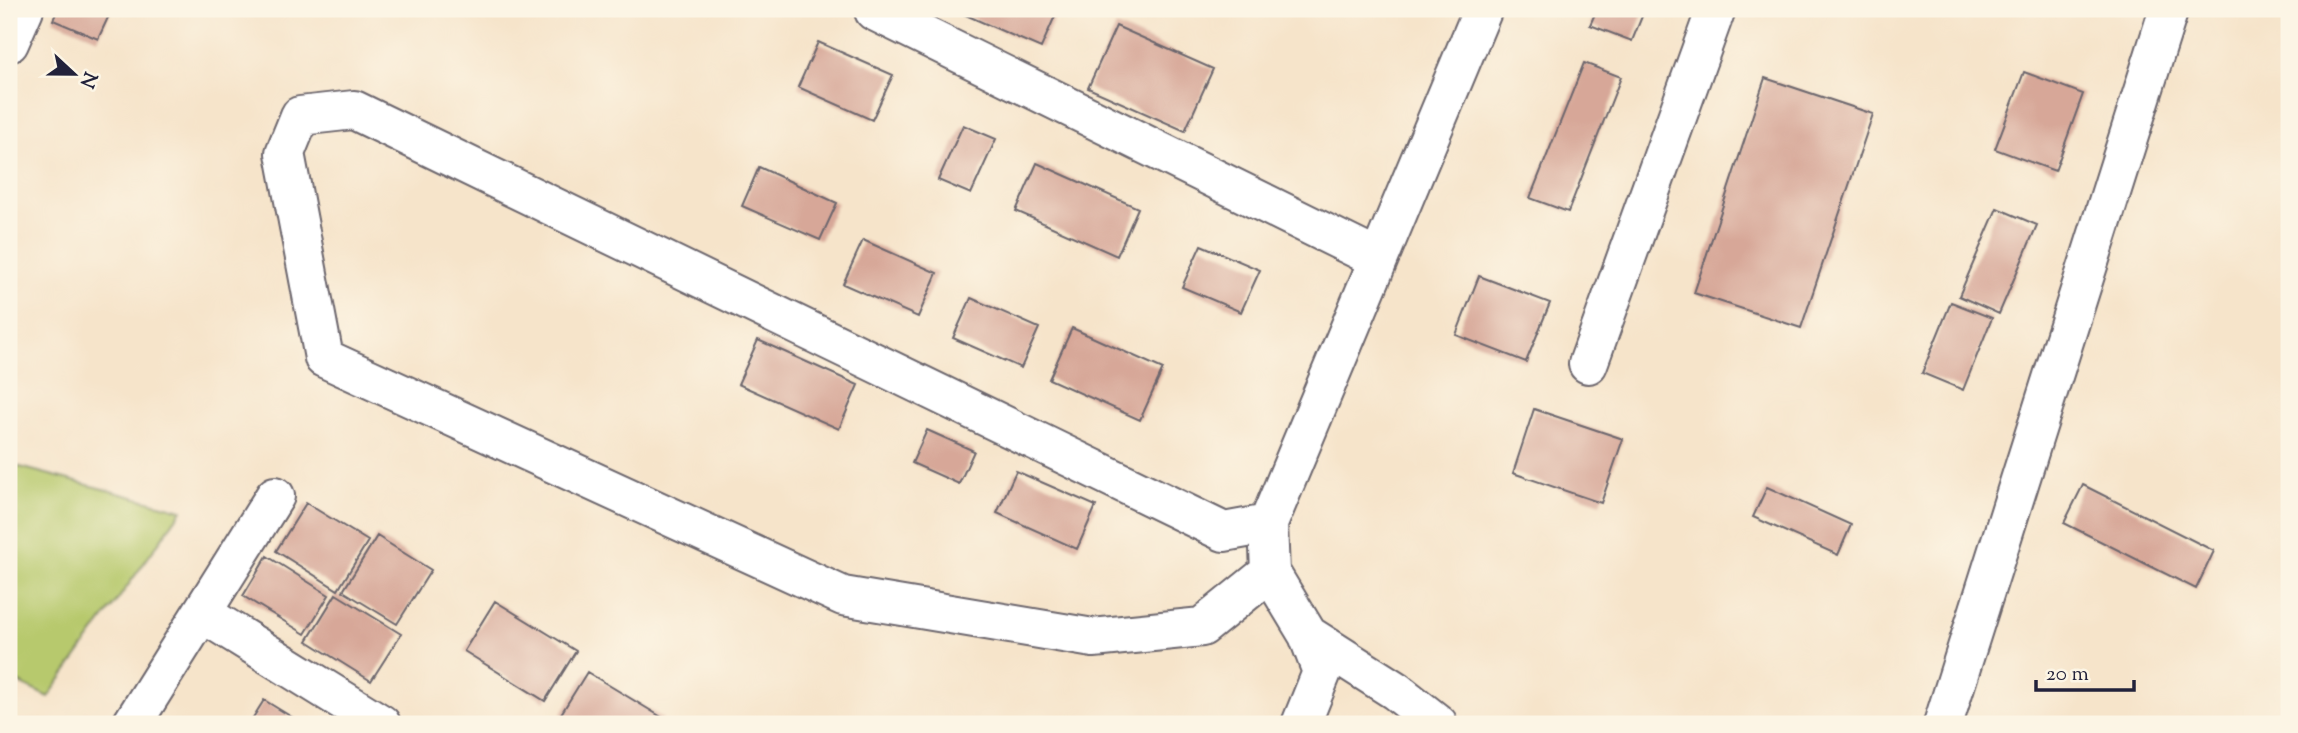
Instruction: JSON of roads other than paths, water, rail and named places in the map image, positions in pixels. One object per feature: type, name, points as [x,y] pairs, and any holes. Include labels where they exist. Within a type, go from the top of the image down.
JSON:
[{"type":"street","points":[[9,43],[23,9]]},
{"type":"street","points":[[1301,724],[1322,672],[1308,635],[1270,572],[1268,524],[1483,9]]},
{"type":"street","points":[[1588,364],[1716,9]]},
{"type":"street","points":[[1943,724],[2169,9]]},
{"type":"street","points":[[874,11],[1378,258]]},
{"type":"street","points":[[1268,524],[1224,532],[354,110],[300,116],[285,153],[324,358],[843,596],[1093,638],[1202,627],[1270,572]]},
{"type":"street","points":[[132,724],[275,496]]},
{"type":"street","points":[[202,612],[381,724]]},
{"type":"street","points":[[1308,635],[1396,691],[1438,724]]}]
